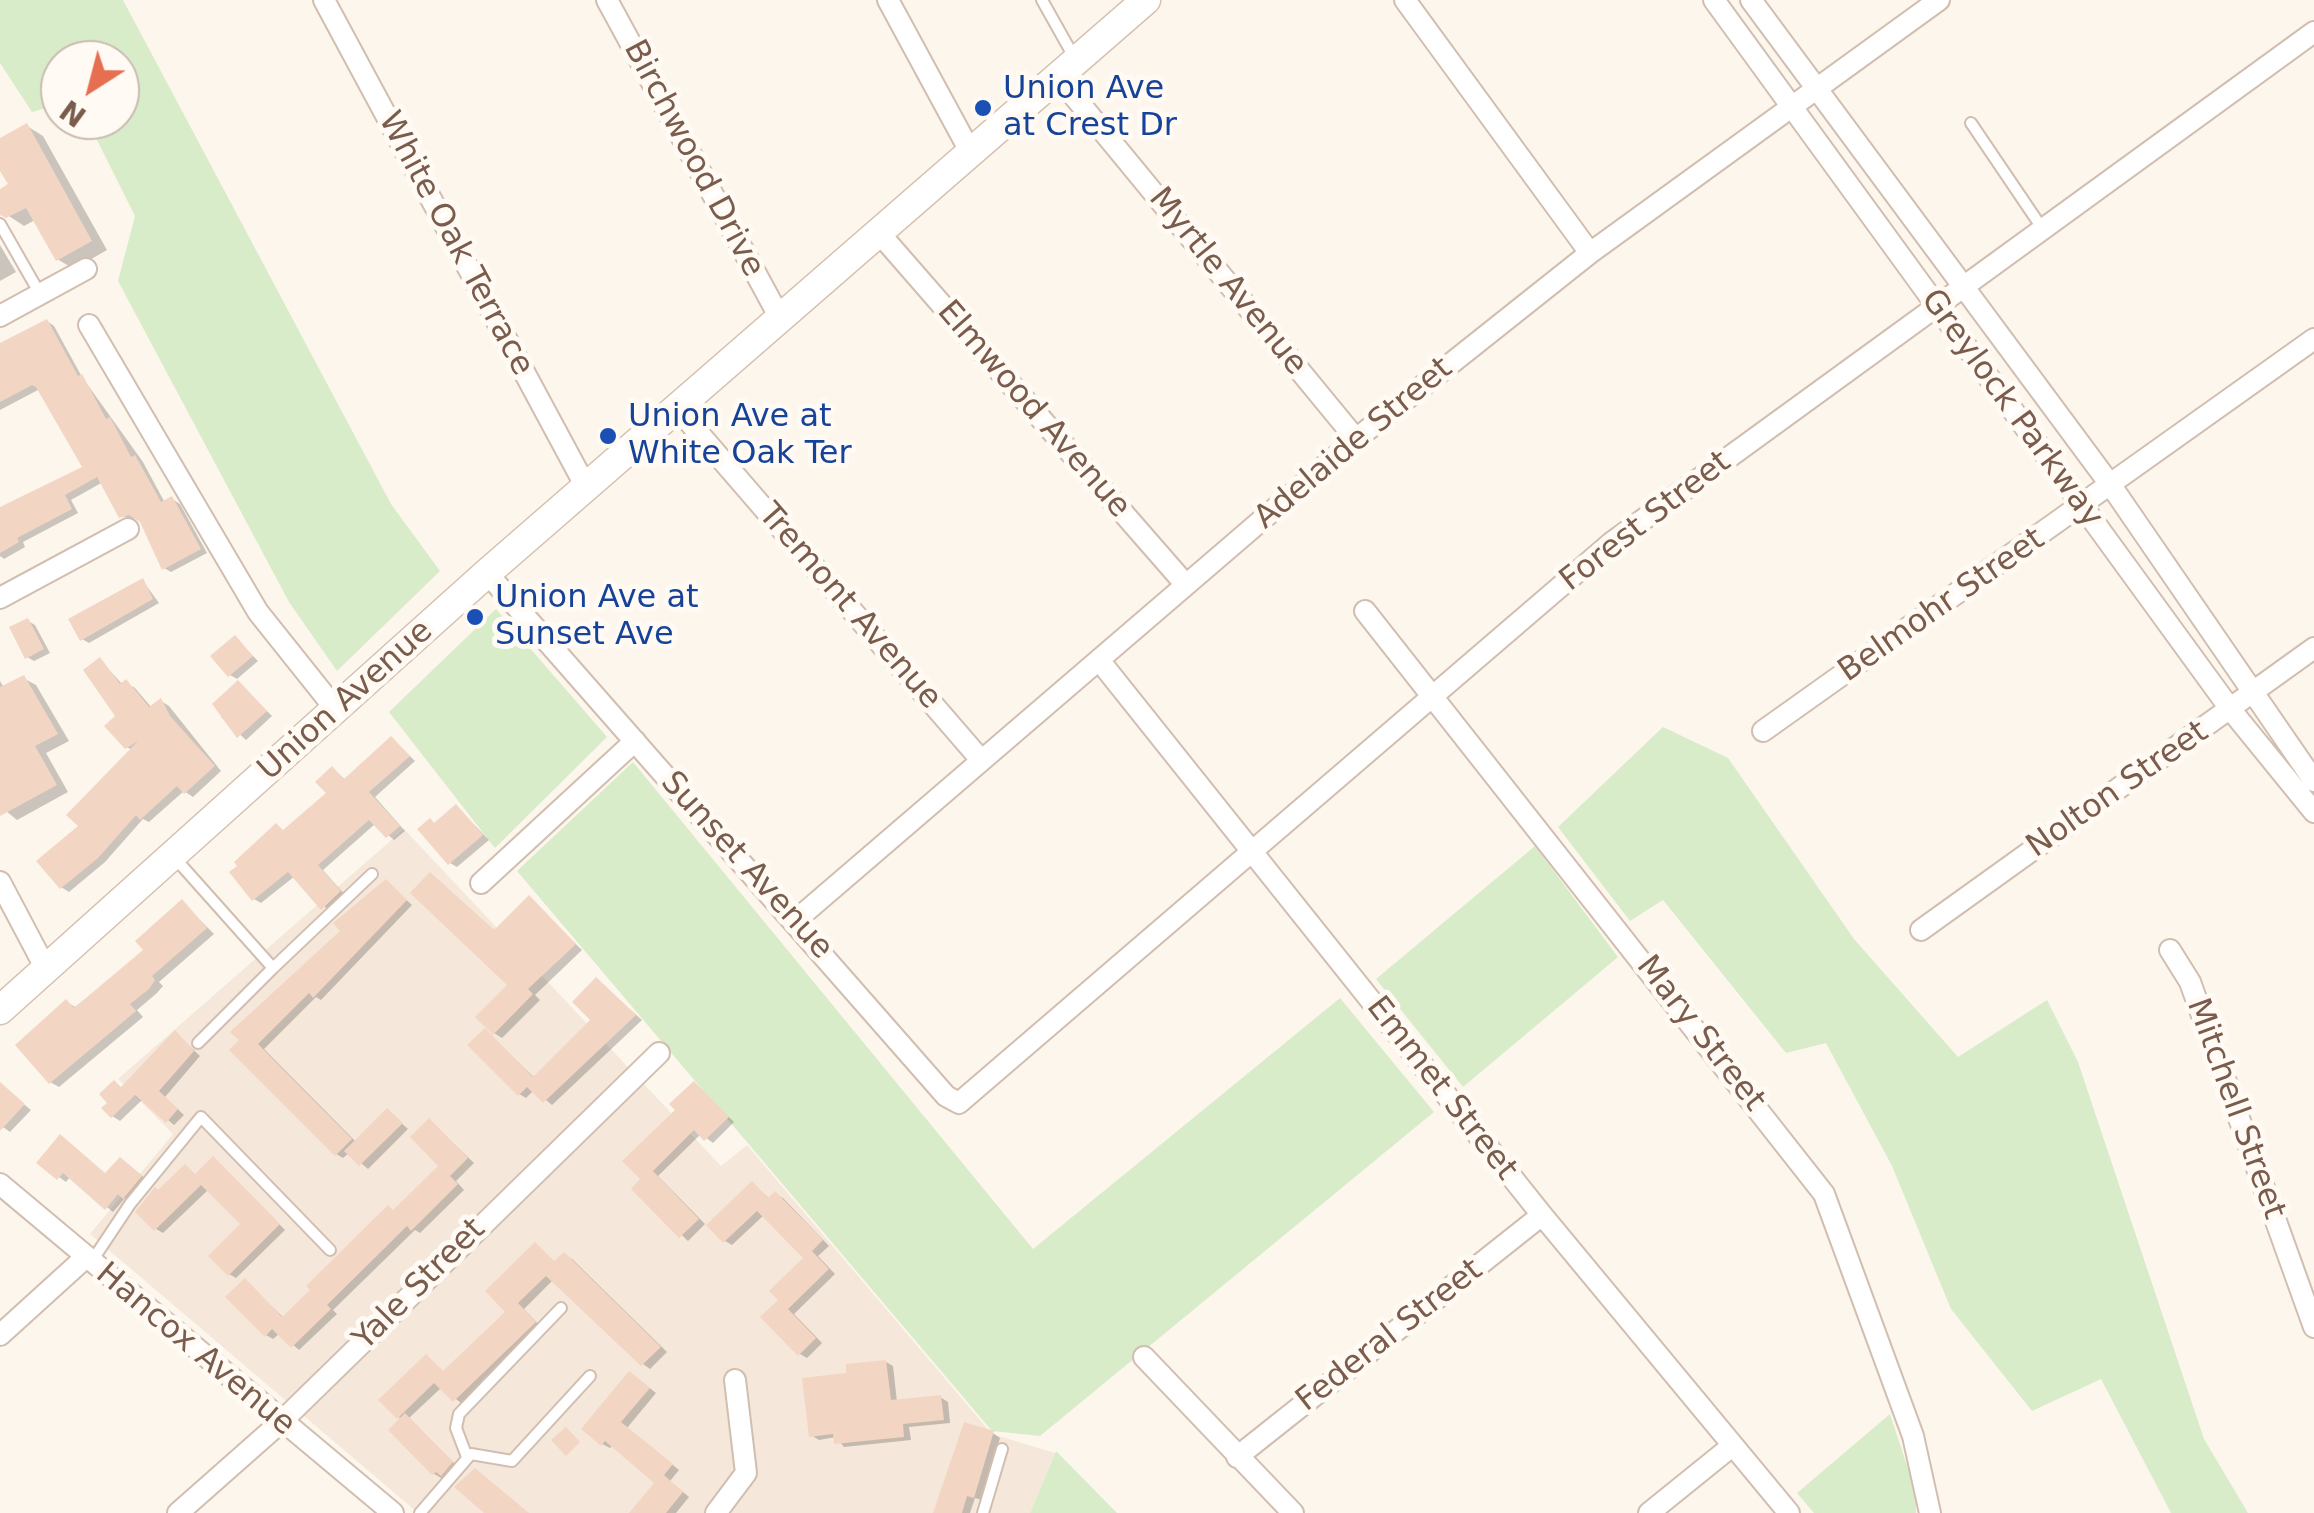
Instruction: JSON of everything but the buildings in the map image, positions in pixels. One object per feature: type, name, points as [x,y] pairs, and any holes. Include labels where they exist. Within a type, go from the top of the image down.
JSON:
[{"type":"street","name":"White Oak Terrace","points":[[324,0],[586,488]]},
{"type":"street","name":"Birchwood Drive","points":[[607,0],[780,318]]},
{"type":"street","points":[[888,0],[972,154]]},
{"type":"street","name":"Union Avenue","points":[[0,1010],[337,711],[487,572],[1146,0]]},
{"type":"street","points":[[1405,0],[1590,253]]},
{"type":"street","name":"Greylock Parkway","points":[[1714,0],[2231,710],[2314,812]]},
{"type":"street","name":"Greylock Parkway","points":[[1751,0],[2112,487],[2314,781]]},
{"type":"street","name":"Adelaide Street","points":[[796,920],[1356,439],[1590,253],[1939,0]]},
{"type":"street","name":"Forest Street","points":[[1015,1058],[1612,543],[2314,32]]},
{"type":"street","name":"Myrtle Avenue","points":[[1068,70],[1356,439]]},
{"type":"street","name":"Elmwood Avenue","points":[[880,234],[1186,586]]},
{"type":"street","points":[[0,316],[86,269]]},
{"type":"street","points":[[89,325],[258,612],[337,711]]},
{"type":"street","name":"Belmohr Street","points":[[1764,731],[2083,508],[2314,339]]},
{"type":"street","name":"Tremont Avenue","points":[[677,408],[981,760]]},
{"type":"street","points":[[0,598],[128,530]]},
{"type":"street","name":"Sunset Avenue","points":[[487,572],[796,920],[946,1096],[959,1103],[1015,1058]]},
{"type":"street","name":"Mary Street","points":[[1365,611],[1824,1194],[1913,1436],[1930,1513]]},
{"type":"street","name":"Nolton Street","points":[[1921,930],[2314,648]]},
{"type":"street","name":"Emmet Street","points":[[1099,660],[1542,1216],[1789,1513]]},
{"type":"street","points":[[481,883],[635,741]]},
{"type":"street","points":[[0,882],[46,969]]},
{"type":"street","name":"Mitchell Street","points":[[2170,950],[2190,982],[2314,1324]]},
{"type":"street","name":"Yale Street","points":[[178,1513],[281,1422],[659,1053]]},
{"type":"street","name":"Hancox Avenue","points":[[0,1184],[393,1513]]},
{"type":"street","name":"Federal Street","points":[[1237,1457],[1542,1216]]},
{"type":"street","points":[[0,1336],[89,1260]]},
{"type":"street","points":[[1144,1357],[1293,1513]]},
{"type":"street","points":[[716,1513],[746,1472],[735,1380]]},
{"type":"street","points":[[1649,1513],[1732,1446]]},
{"type":"lane","points":[[1042,0],[1068,70]]},
{"type":"lane","points":[[1970,123],[2043,229]]},
{"type":"lane","points":[[0,224],[40,294]]},
{"type":"lane","points":[[174,856],[273,968]]},
{"type":"lane","points":[[198,1043],[372,874]]},
{"type":"lane","points":[[89,1260],[201,1117],[330,1250]]},
{"type":"lane","points":[[468,1457],[456,1428],[459,1414],[561,1308]]},
{"type":"lane","points":[[420,1513],[468,1457],[477,1453],[512,1462],[590,1376]]},
{"type":"lane","points":[[983,1513],[1002,1449]]},
{"type":"shaded area","points":[[404,829],[721,1166],[747,1145],[992,1434],[1055,1453],[1030,1513],[418,1513],[90,1234],[173,1134],[118,1079]]},
{"type":"green space","points":[[0,0],[123,0],[391,504],[440,571],[337,671],[289,602],[118,281],[135,216],[97,140],[140,140],[140,40],[40,40],[40,110],[32,112],[0,63]]},
{"type":"green space","points":[[496,609],[607,737],[495,848],[389,712]]},
{"type":"green space","points":[[1663,727],[1728,758],[1854,939],[1958,1057],[2047,1000],[2078,1062],[2204,1439],[2248,1513],[2171,1513],[2101,1379],[2032,1411],[1951,1309],[1892,1166],[1826,1043],[1786,1053],[1663,900],[1630,921],[1558,827]]},
{"type":"green space","points":[[633,762],[1033,1249],[1340,998],[1434,1112],[1040,1436],[992,1431],[517,871]]},
{"type":"green space","points":[[1535,846],[1618,957],[1463,1087],[1376,979]]},
{"type":"green space","points":[[1890,1414],[1916,1493],[1916,1513],[1814,1513],[1797,1493]]},
{"type":"green space","points":[[1056,1451],[1117,1513],[1030,1513]]},
{"type":"place","name":"Union Ave at Crest Dr","points":[[983,108]]},
{"type":"place","name":"Union Ave at White Oak Ter","points":[[608,436]]},
{"type":"place","name":"Union Ave at Sunset Ave","points":[[475,617]]}]
